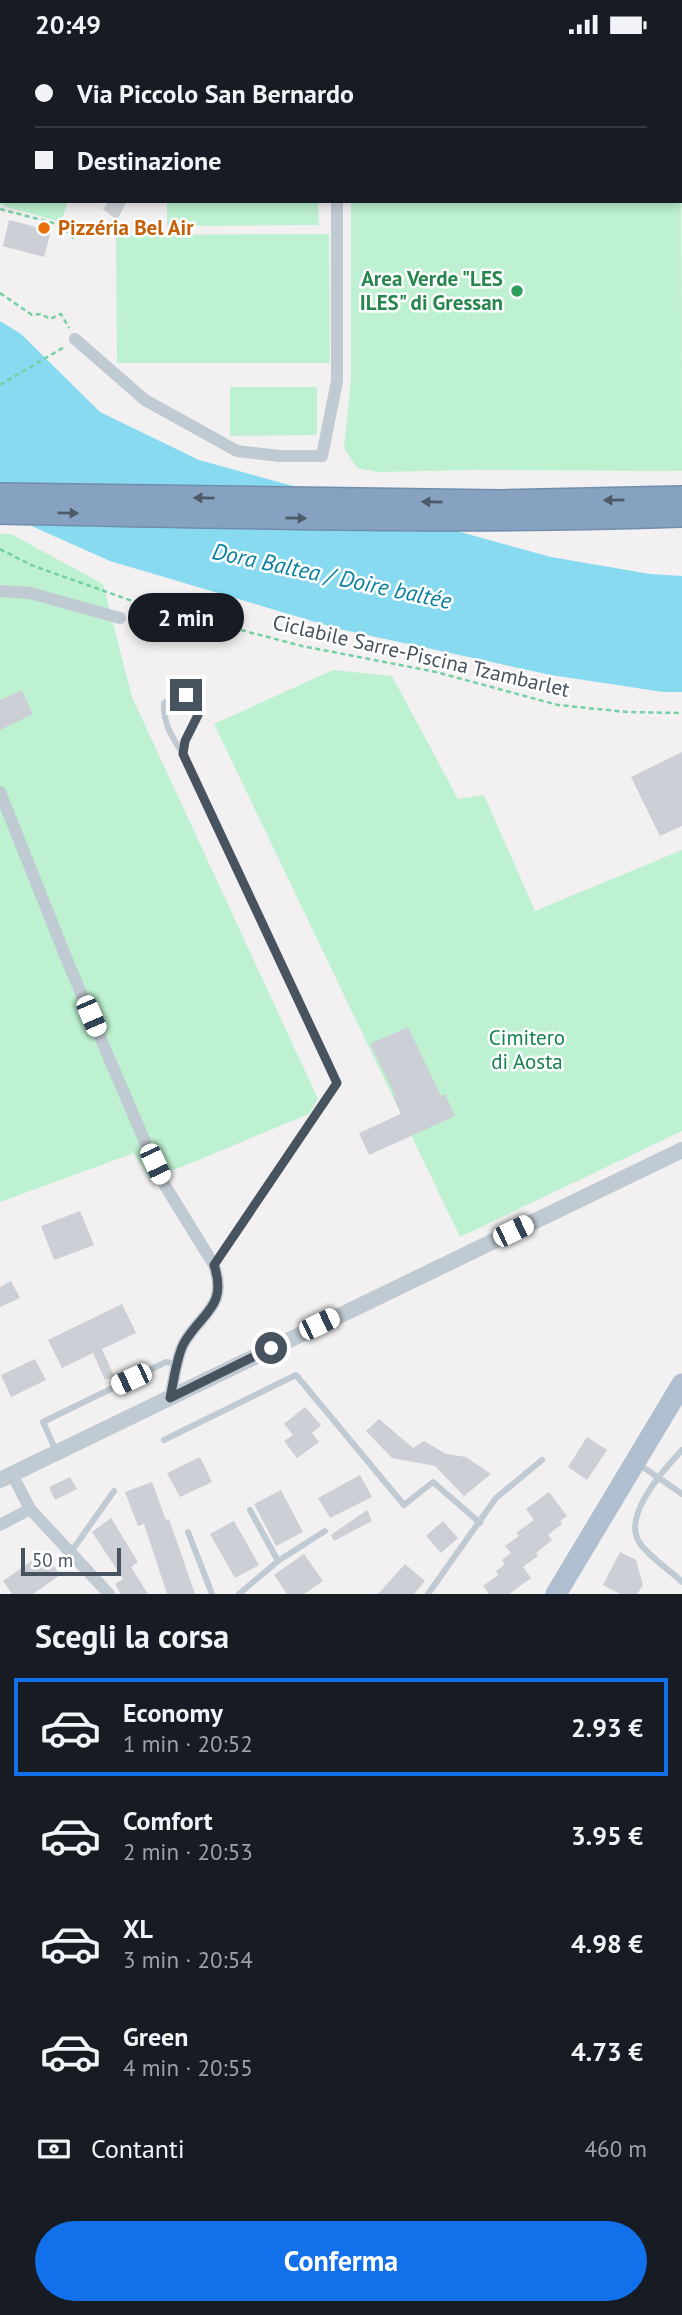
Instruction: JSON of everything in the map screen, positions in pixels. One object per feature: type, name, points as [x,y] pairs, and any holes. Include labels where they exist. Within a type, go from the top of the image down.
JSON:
[{"type":"highway","points":[[0,495],[500,502],[682,498]]},
{"type":"highway","points":[[0,512],[551,520],[682,515]]},
{"type":"main road","points":[[556,1594],[682,1384]]},
{"type":"street","points":[[72,342],[145,400],[237,451],[279,456],[322,456],[337,381],[337,203]]},
{"type":"street","points":[[0,591],[30,593],[120,618]]},
{"type":"street","points":[[0,792],[69,965],[146,1144],[164,1184],[214,1265],[218,1278],[218,1294],[214,1306],[182,1346],[170,1398]]},
{"type":"street","points":[[108,1594],[30,1509],[6,1477],[682,1150]]},
{"type":"street","points":[[0,1525],[30,1509]]},
{"type":"lane","points":[[183,754],[185,741],[198,715],[195,701],[186,695],[176,695],[164,703],[164,717],[170,733],[183,754],[337,1083],[214,1265]]},
{"type":"lane","points":[[57,1453],[43,1422],[166,1362],[178,1365]]},
{"type":"lane","points":[[164,1440],[296,1375],[404,1505],[433,1482],[480,1523]]},
{"type":"lane","points":[[682,1450],[657,1478],[635,1521],[638,1542],[682,1582]]},
{"type":"lane","points":[[428,1594],[496,1498],[542,1460]]},
{"type":"lane","points":[[636,1462],[682,1494]]},
{"type":"lane","points":[[71,1552],[114,1491]]},
{"type":"lane","points":[[250,1510],[278,1561]]},
{"type":"lane","points":[[239,1594],[278,1561],[325,1531]]},
{"type":"lane","points":[[188,1532],[212,1594]]},
{"type":"path","points":[[0,209],[61,225],[74,239]]},
{"type":"path","points":[[0,293],[32,315],[41,314],[50,319],[61,314],[72,342],[0,385]]},
{"type":"path","name":"Ciclabile Sarre-Piscina Tzambarlet","points":[[0,549],[32,565],[138,603],[302,646],[436,672],[558,705],[627,712],[682,713]]},
{"type":"green space","points":[[0,203],[67,203],[61,222]]},
{"type":"green space","points":[[167,203],[318,203],[319,225],[167,226]]},
{"type":"green space","name":"Area Verde \"LES ILES\" di Gressan","points":[[351,203],[681,203],[682,471],[377,472],[357,468],[344,448],[351,380]]},
{"type":"green space","points":[[329,234],[330,363],[117,363],[116,235]]},
{"type":"green space","points":[[230,387],[317,387],[317,435],[230,436]]},
{"type":"green space","points":[[0,534],[11,534],[103,584],[132,697],[318,1099],[309,1114],[150,1180],[134,1153],[0,1202]]},
{"type":"green space","name":"Cimitero di Aosta","points":[[333,670],[392,676],[458,799],[484,795],[535,911],[682,850],[682,1131],[460,1237],[214,724]]},
{"type":"water","name":"Dora Baltea / Doire baltée","points":[[0,321],[21,334],[100,412],[199,460],[551,557],[650,574],[682,576],[682,692],[663,692],[551,675],[339,629],[110,561],[0,512]]},
{"type":"building","points":[[108,203],[126,203],[117,220],[103,209]]},
{"type":"building","points":[[9,220],[51,231],[44,257],[3,246]]},
{"type":"building","points":[[22,690],[33,714],[0,730],[0,700]]},
{"type":"building","points":[[682,752],[682,826],[660,836],[631,777]]},
{"type":"building","points":[[408,1027],[441,1096],[445,1094],[455,1116],[369,1155],[359,1133],[401,1114],[393,1096],[395,1095],[370,1044]]},
{"type":"building","points":[[80,1211],[94,1245],[54,1260],[41,1226]]},
{"type":"building","points":[[11,1281],[20,1298],[0,1307],[0,1287]]},
{"type":"building","points":[[122,1304],[136,1333],[102,1349],[114,1376],[105,1380],[93,1353],[62,1368],[48,1340]]},
{"type":"building","points":[[35,1359],[46,1380],[11,1397],[1,1375]]},
{"type":"building","points":[[305,1407],[321,1425],[312,1433],[319,1442],[297,1458],[284,1441],[293,1435],[284,1424]]},
{"type":"building","points":[[379,1419],[413,1448],[424,1441],[446,1454],[466,1457],[491,1474],[464,1496],[435,1466],[392,1458],[366,1431]]},
{"type":"building","points":[[587,1437],[607,1450],[587,1480],[568,1467]]},
{"type":"building","points":[[200,1457],[212,1482],[180,1497],[167,1473]]},
{"type":"building","points":[[360,1475],[372,1497],[330,1518],[318,1498]]},
{"type":"building","points":[[70,1477],[77,1489],[55,1500],[49,1487]]},
{"type":"building","points":[[152,1482],[166,1520],[169,1519],[195,1594],[167,1594],[144,1524],[138,1526],[125,1492]]},
{"type":"building","points":[[281,1490],[303,1532],[276,1546],[254,1504]]},
{"type":"building","points":[[549,1492],[567,1516],[560,1521],[562,1524],[548,1535],[552,1540],[536,1553],[538,1556],[523,1567],[531,1578],[509,1594],[489,1594],[483,1586],[498,1575],[496,1571],[505,1564],[502,1560],[511,1553],[505,1546],[519,1536],[516,1533],[534,1520],[526,1509]]},
{"type":"building","points":[[367,1510],[372,1521],[334,1541],[331,1535]]},
{"type":"building","points":[[111,1518],[138,1562],[131,1567],[148,1594],[121,1594],[115,1584],[123,1579],[92,1532]]},
{"type":"building","points":[[234,1521],[259,1565],[235,1578],[210,1534]]},
{"type":"building","points":[[443,1521],[458,1538],[441,1553],[426,1536]]},
{"type":"building","points":[[44,1552],[60,1575],[33,1594],[12,1594],[3,1581]]},
{"type":"building","points":[[620,1552],[636,1560],[643,1585],[637,1594],[620,1594],[603,1585]]},
{"type":"building","points":[[304,1554],[323,1581],[304,1594],[287,1594],[274,1575]]},
{"type":"building","points":[[405,1564],[425,1581],[414,1594],[378,1594]]},
{"type":"place","name":"Pizzéria Bel Air","points":[[44,228]]},
{"type":"place","name":"Area Verde \"LES ILES\" di Gressan","points":[[517,291]]},
{"type":"route","points":[[186,695],[195,701],[198,715],[185,741],[183,754],[337,1083],[214,1265],[218,1278],[218,1294],[214,1306],[182,1346],[170,1398],[271,1348]]}]
